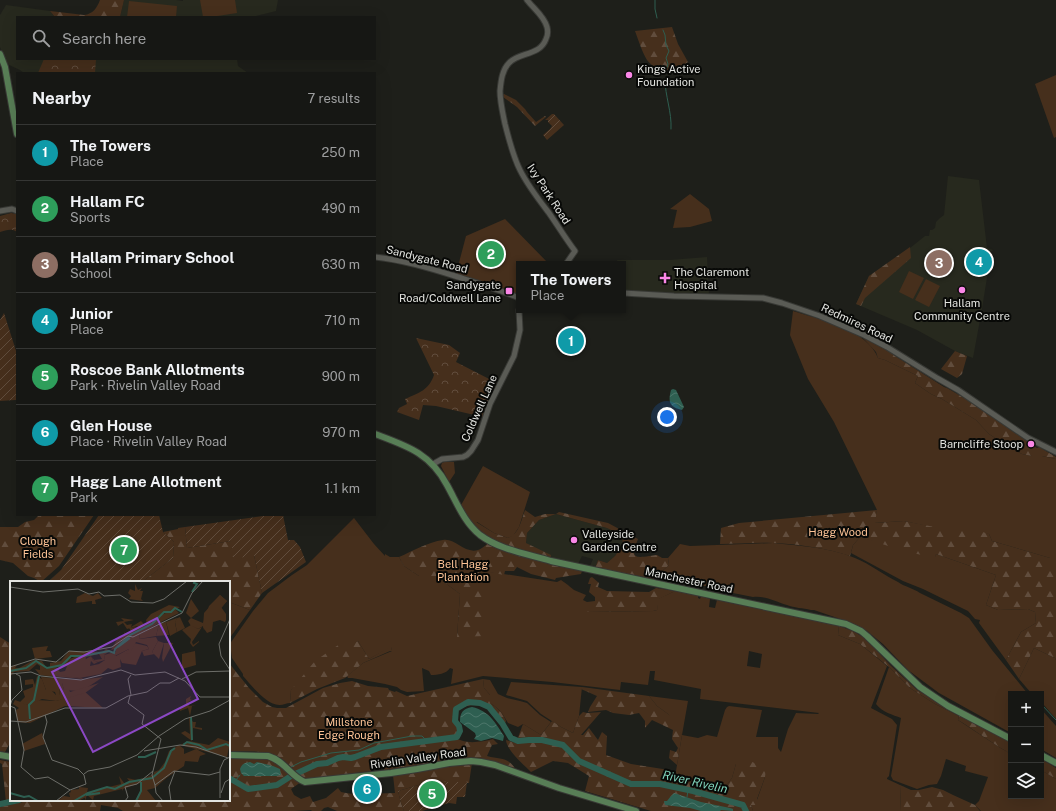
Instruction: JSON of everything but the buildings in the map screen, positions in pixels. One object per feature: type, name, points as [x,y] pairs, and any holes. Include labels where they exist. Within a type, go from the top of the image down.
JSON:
[{"type":"main road","points":[[0,54],[5,67],[16,128]]},
{"type":"main road","name":"Manchester Road","points":[[376,434],[408,446],[433,464],[447,484],[464,517],[471,527],[480,535],[504,548],[551,561],[846,624],[867,636],[920,688],[948,706],[1008,737]]},
{"type":"main road","points":[[0,755],[10,757]]},
{"type":"main road","name":"Rivelin Valley Road","points":[[230,755],[268,756],[276,759],[299,779],[305,782],[404,771],[449,763],[471,761],[481,762],[494,765],[559,788],[636,811]]},
{"type":"main road","points":[[1044,757],[1056,763]]},
{"type":"street","name":"Ivy Park Road","points":[[527,0],[542,17],[547,27],[547,37],[540,47],[533,52],[515,58],[509,62],[502,78],[500,97],[507,133],[520,170],[575,251],[568,261]]},
{"type":"street","points":[[0,211],[12,209],[16,211]]},
{"type":"street","name":"Sandygate Road","points":[[376,256],[415,264],[499,290],[516,297]]},
{"type":"street","name":"Redmires Road","points":[[626,293],[759,298],[782,303],[820,316],[864,335],[887,347],[958,390],[1028,438],[1056,452]]},
{"type":"street","name":"Coldwell Lane","points":[[433,464],[442,459],[463,457],[467,455],[478,440],[490,404],[514,356],[520,330],[519,313]]},
{"type":"shaded area","points":[[124,0],[278,0],[276,11],[256,16],[120,16]]},
{"type":"shaded area","points":[[6,5],[50,11],[54,16],[16,16],[16,60],[237,60],[238,66],[247,72],[23,72],[7,64],[0,47],[0,15]]},
{"type":"shaded area","points":[[948,176],[979,180],[987,248],[993,250],[991,252],[973,358],[955,351],[917,330],[856,304],[869,276],[900,256],[925,236],[929,236],[930,230],[935,228],[936,222],[944,215]]},
{"type":"shaded area","name":"The Claremont Hospital","points":[[707,257],[709,294],[626,291],[626,261],[617,260],[670,260]]},
{"type":"shaded area","name":"Valleyside Garden Centre","points":[[556,514],[607,528],[622,538],[623,545],[615,556],[607,563],[598,560],[595,568],[590,566],[593,559],[582,556],[578,564],[551,558],[526,543],[527,533],[539,520]]},
{"type":"green space","points":[[100,0],[124,0],[120,16],[54,16],[50,11],[84,15],[90,13],[98,6]]},
{"type":"green space","points":[[200,0],[235,0],[237,13],[218,16],[203,16]]},
{"type":"green space","points":[[129,1],[177,6],[176,16],[127,16]]},
{"type":"green space","points":[[672,27],[678,44],[688,62],[678,69],[670,70],[657,68],[647,60],[635,31]]},
{"type":"green space","points":[[44,60],[96,60],[95,72],[38,72]]},
{"type":"green space","points":[[1056,75],[1056,137],[1054,138],[1035,84]]},
{"type":"green space","points":[[504,94],[516,100],[536,122],[545,116],[546,117],[535,126],[517,107],[503,97],[502,95]]},
{"type":"green space","points":[[554,114],[564,125],[547,140],[543,135],[552,126],[548,120],[545,120]]},
{"type":"green space","points":[[690,194],[709,209],[712,221],[690,227],[673,228],[677,210],[670,209]]},
{"type":"green space","points":[[11,213],[16,214],[16,232],[7,230],[0,232],[0,216]]},
{"type":"green space","points":[[505,219],[546,261],[516,261],[516,295],[456,274],[466,236]]},
{"type":"green space","points":[[910,247],[911,258],[865,298],[861,306],[856,304],[869,276]]},
{"type":"green space","points":[[909,271],[924,278],[913,299],[899,292]]},
{"type":"green space","points":[[926,279],[940,286],[929,307],[915,300]]},
{"type":"green space","points":[[793,311],[829,322],[854,333],[873,348],[878,358],[918,376],[915,383],[976,420],[989,434],[1011,448],[1022,454],[1056,459],[1056,558],[1050,558],[992,541],[989,534],[950,531],[904,521],[874,523],[877,510],[834,422],[808,379],[790,335]]},
{"type":"green space","points":[[4,313],[16,351],[16,400],[0,401],[0,320]]},
{"type":"green space","points":[[416,338],[449,345],[460,353],[456,362],[497,383],[483,417],[436,406],[423,405],[419,420],[397,412],[399,408],[407,404],[405,399],[426,388],[434,375]]},
{"type":"green space","points":[[863,338],[888,350],[944,387],[966,399],[1037,448],[1039,447],[1056,457],[1056,459],[1022,454],[1011,448],[989,434],[976,420],[915,383],[918,376],[878,358],[876,352]]},
{"type":"green space","points":[[955,351],[967,356],[962,374],[957,378],[941,369]]},
{"type":"green space","points":[[444,462],[454,462],[455,473],[449,482],[441,466]]},
{"type":"green space","points":[[483,466],[530,492],[519,527],[513,536],[508,538],[494,533],[477,522],[473,526],[460,507]]},
{"type":"green space","name":"Bell Hagg Plantation","points":[[525,510],[535,517],[545,514],[556,514],[539,520],[527,533],[526,543],[551,555],[550,564],[582,571],[581,574],[556,578],[555,580],[531,574],[517,567],[514,571],[505,571],[504,575],[484,571],[484,636],[457,637],[460,594],[436,576],[419,576],[404,566],[399,557],[426,545],[443,540],[452,541],[468,550],[473,551],[480,549],[490,541],[473,526],[476,522],[494,533],[508,538],[517,530]]},
{"type":"green space","name":"Hagg Wood","points":[[877,510],[875,523],[904,521],[950,530],[961,525],[989,534],[992,541],[1050,558],[1056,558],[1056,660],[1055,658],[1034,648],[1019,679],[1006,660],[1021,632],[1036,623],[1035,612],[1028,609],[998,610],[986,605],[996,575],[936,554],[935,558],[904,551],[860,537],[853,545],[850,556],[792,544],[720,544],[721,528],[739,523]]},
{"type":"green space","points":[[559,512],[608,523],[638,539],[634,555],[643,557],[656,555],[662,558],[668,558],[669,565],[656,579],[595,568],[598,560],[607,563],[615,556],[623,545],[622,538],[607,528],[556,514]]},
{"type":"green space","name":"Clough Fields","points":[[38,516],[93,516],[59,566],[42,581],[28,576],[13,563],[0,560],[0,527],[18,527],[25,522],[34,520]]},
{"type":"green space","points":[[98,516],[159,516],[163,532],[174,542],[173,558],[143,581],[49,581],[61,570]]},
{"type":"green space","points":[[263,516],[283,516],[288,540],[294,540],[300,547],[306,562],[262,593],[254,555],[234,559],[231,541],[187,548],[185,527]]},
{"type":"green space","points":[[354,518],[385,556],[385,554],[390,557],[399,557],[404,566],[419,576],[436,576],[460,594],[457,637],[484,571],[557,582],[561,580],[574,590],[586,595],[583,600],[587,602],[587,612],[653,611],[657,610],[658,599],[675,591],[698,595],[698,598],[700,599],[701,596],[710,599],[709,607],[715,608],[717,600],[839,626],[838,635],[860,644],[887,666],[871,708],[892,719],[897,725],[889,776],[887,779],[900,785],[901,811],[753,811],[751,805],[757,800],[765,777],[736,764],[732,778],[726,786],[697,776],[691,780],[675,777],[682,735],[698,738],[707,735],[717,737],[725,710],[729,706],[762,710],[756,737],[778,737],[778,748],[781,752],[788,729],[796,713],[819,713],[700,699],[701,689],[654,680],[655,671],[650,671],[648,685],[621,682],[620,690],[483,676],[451,684],[453,669],[450,668],[444,673],[431,675],[429,671],[422,668],[424,691],[407,692],[397,687],[385,684],[348,678],[347,676],[363,663],[392,651],[391,647],[369,659],[358,641],[291,690],[290,703],[281,705],[275,704],[265,699],[243,676],[232,658],[230,644],[268,593],[307,565]],"holes":[[[749,651],[762,654],[760,668],[747,666]]]},
{"type":"green space","points":[[185,527],[187,548],[231,541],[254,555],[262,593],[250,610],[230,602],[230,581],[143,581],[173,558],[174,542],[163,532]]},
{"type":"green space","points":[[860,537],[935,557],[936,554],[996,575],[986,605],[998,610],[1028,609],[1035,612],[1036,623],[1021,632],[1006,660],[979,623],[980,620],[975,619],[968,611],[903,581],[851,553],[853,545]]},
{"type":"green space","points":[[773,543],[835,551],[866,563],[901,584],[961,613],[969,618],[992,650],[1026,691],[1008,691],[1008,731],[939,693],[908,670],[883,644],[867,631],[852,623],[814,610],[793,607],[766,598],[753,597],[708,588],[706,586],[656,579],[669,565],[668,558],[680,544],[690,546]]},
{"type":"green space","points":[[592,577],[599,583],[598,587],[607,591],[649,592],[656,588],[675,591],[659,599],[657,610],[653,611],[587,612],[587,602],[595,601],[595,597],[589,592],[591,584],[588,584],[590,578]]},
{"type":"green space","points":[[230,602],[250,610],[230,638]]},
{"type":"green space","points":[[839,626],[853,631],[866,639],[890,665],[917,690],[1008,741],[1008,752],[958,720],[959,716],[935,704],[910,688],[889,667],[860,644],[838,635]]},
{"type":"green space","points":[[0,637],[10,643],[10,743],[5,752],[0,751]]},
{"type":"green space","points":[[344,641],[349,646],[358,641],[369,659],[391,646],[392,651],[363,663],[345,678],[317,689],[290,703],[291,690],[315,661]]},
{"type":"green space","points":[[1034,648],[1055,658],[1056,719],[1044,705],[1044,691],[1029,691],[1019,679]]},
{"type":"green space","name":"Millstone Edge Rough","points":[[230,664],[249,688],[263,702],[277,708],[286,708],[323,688],[352,681],[368,686],[388,688],[389,690],[396,691],[407,696],[483,679],[484,688],[490,695],[490,703],[500,711],[506,721],[503,728],[486,708],[474,705],[468,706],[459,710],[457,714],[457,719],[461,725],[455,737],[459,740],[468,742],[493,739],[498,744],[492,745],[487,756],[507,760],[516,770],[482,760],[466,758],[384,770],[384,767],[371,769],[371,771],[306,779],[277,756],[263,752],[230,751]]},
{"type":"green space","points":[[889,667],[910,688],[935,704],[959,716],[958,720],[1008,752],[1008,799],[1044,799],[1044,772],[1056,779],[1056,811],[981,811],[975,805],[979,801],[988,777],[965,771],[966,766],[946,759],[937,784],[917,789],[893,780],[891,776],[901,718],[884,711],[876,704]]},
{"type":"green space","points":[[483,679],[490,680],[498,694],[527,703],[540,715],[551,722],[541,735],[523,724],[518,727],[508,723],[501,712],[490,703],[490,695],[484,688]]},
{"type":"green space","points":[[511,682],[582,687],[579,716],[573,733],[541,714],[527,701],[506,695]]},
{"type":"green space","points":[[582,687],[649,696],[657,706],[668,714],[677,724],[682,735],[677,765],[669,758],[670,750],[676,752],[678,748],[672,739],[673,730],[652,720],[645,728],[645,721],[639,713],[629,715],[613,713],[606,710],[588,712],[597,696],[581,689]]},
{"type":"green space","points":[[649,696],[688,701],[682,735],[668,714],[657,706]]},
{"type":"green space","points":[[583,712],[601,712],[581,735],[583,735],[589,728],[598,740],[602,732],[607,736],[606,755],[631,764],[669,770],[675,777],[691,780],[697,776],[726,786],[732,778],[736,764],[740,757],[766,768],[765,777],[757,799],[759,801],[759,805],[751,805],[753,811],[651,811],[585,791],[589,776],[568,763],[553,761],[531,772],[509,749],[506,740],[516,743],[523,724],[541,735],[552,721],[573,733],[579,716]]},
{"type":"green space","points":[[1044,712],[1056,726],[1056,758],[1044,751]]},
{"type":"green space","points":[[230,757],[268,759],[277,763],[291,775],[276,784],[248,788],[230,777]]},
{"type":"green space","points":[[0,760],[10,762],[10,801],[6,802],[2,764],[0,763]]},
{"type":"green space","points":[[1044,761],[1056,768],[1056,779],[1044,772]]},
{"type":"green space","points":[[472,763],[469,783],[442,782],[422,784],[398,791],[404,811],[337,811],[328,807],[321,811],[123,811],[118,808],[101,805],[100,811],[0,811],[0,807],[26,801],[230,801],[230,780],[247,790],[277,786],[294,776],[301,782],[291,789],[294,795],[301,799],[310,796],[313,802],[326,798],[338,788],[341,792],[354,794],[395,793],[393,775]]},
{"type":"green space","points":[[467,782],[465,797],[457,797],[456,804],[449,803],[422,811],[404,811],[398,791],[422,784]]},
{"type":"green space","points":[[900,785],[911,790],[932,787],[943,790],[975,805],[980,811],[901,811]]},
{"type":"water","points":[[671,390],[676,390],[684,407],[682,410],[672,406],[670,403],[670,394]]},
{"type":"water","points":[[472,707],[483,711],[491,718],[504,736],[503,741],[492,738],[481,741],[474,739],[476,736],[475,733],[460,722],[463,712]]},
{"type":"water","points":[[250,762],[254,764],[257,762],[273,766],[280,769],[281,775],[244,776],[240,769],[244,764]]},
{"type":"water","points":[[674,793],[701,802],[730,808],[733,809],[733,811],[701,811],[665,805],[664,801],[667,801]]},
{"type":"waterway","points":[[655,0],[657,18]]},
{"type":"waterway","points":[[663,30],[666,45],[669,51],[666,58],[668,64],[666,70]]},
{"type":"waterway","points":[[665,79],[671,129]]},
{"type":"waterway","name":"River Rivelin","points":[[230,779],[248,789],[277,785],[291,776],[317,764],[327,763],[338,758],[355,757],[381,747],[457,737],[460,731],[459,726],[455,721],[456,709],[468,702],[480,703],[489,707],[502,723],[511,738],[518,741],[542,740],[563,745],[579,761],[631,784],[660,784],[693,791],[743,805],[746,811]]},
{"type":"waterway","points":[[1044,707],[1056,720]]},
{"type":"waterway","points":[[291,767],[301,762],[331,753],[359,750],[374,743],[412,736],[422,736],[426,740]]},
{"type":"waterway","points":[[235,781],[240,775]]},
{"type":"waterway","name":"River Rivelin","points":[[687,797],[688,790]]},
{"type":"waterway","name":"River Rivelin","points":[[0,804],[14,801]]},
{"type":"place","name":"Kings Active Foundation","points":[[629,75]]},
{"type":"place","name":"Hallam FC","points":[[491,254]]},
{"type":"place","name":"Junior","points":[[979,262]]},
{"type":"place","name":"Hallam Primary School","points":[[939,263]]},
{"type":"place","name":"The Claremont Hospital","points":[[665,278]]},
{"type":"place","name":"Hallam Community Centre","points":[[962,290]]},
{"type":"place","name":"Sandygate Road/Coldwell Lane","points":[[509,291]]},
{"type":"place","name":"The Towers","points":[[571,341]]},
{"type":"place","name":"Barncliffe Stoop","points":[[1031,444]]},
{"type":"place","name":"Valleyside Garden Centre","points":[[574,540]]},
{"type":"place","name":"Hagg Lane Allotment","points":[[124,550]]},
{"type":"place","name":"Glen House","points":[[367,789]]},
{"type":"place","name":"Roscoe Bank Allotments","points":[[432,794]]}]
